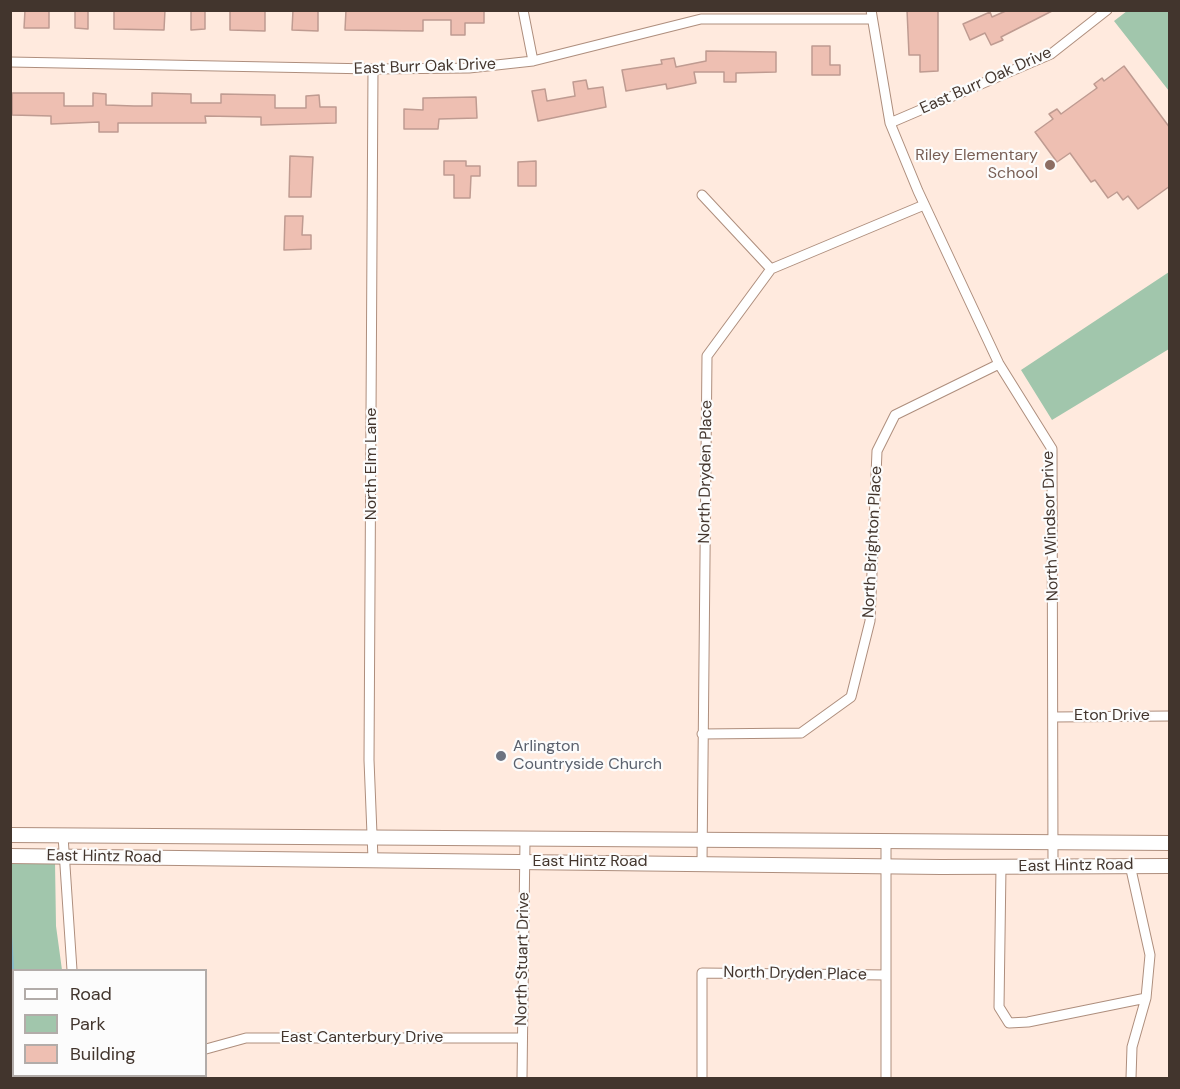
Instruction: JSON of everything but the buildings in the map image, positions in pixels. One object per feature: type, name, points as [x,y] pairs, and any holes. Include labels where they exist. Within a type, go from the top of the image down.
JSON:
[{"type":"main road","name":"East Hintz Road","points":[[10,835],[886,843],[1170,843]]},
{"type":"main road","name":"East Hintz Road","points":[[10,855],[1001,867],[1170,866]]},
{"type":"street","points":[[523,10],[533,61]]},
{"type":"street","name":"East Burr Oak Drive","points":[[890,123],[1051,54],[1107,10]]},
{"type":"street","name":"East Burr Oak Drive","points":[[10,62],[469,69],[533,61],[701,15],[871,15]]},
{"type":"street","name":"North Windsor Drive","points":[[871,15],[890,123],[924,205],[999,364],[1052,449],[1053,866]]},
{"type":"street","name":"North Elm Lane","points":[[372,69],[369,760],[373,859]]},
{"type":"street","points":[[702,195],[771,269],[924,205]]},
{"type":"street","name":"North Dryden Place","points":[[702,862],[707,356],[771,269]]},
{"type":"street","name":"North Brighton Place","points":[[702,734],[801,734],[851,697],[870,621],[877,451],[895,415],[999,364]]},
{"type":"street","name":"Eton Drive","points":[[1054,717],[1170,716]]},
{"type":"street","points":[[63,836],[72,969]]},
{"type":"street","name":"North Stuart Drive","points":[[522,1078],[525,840]]},
{"type":"street","points":[[886,843],[886,1078]]},
{"type":"street","points":[[1130,865],[1150,955],[1146,998],[1132,1047],[1131,1078]]},
{"type":"street","points":[[1001,867],[999,1007],[1010,1023],[1028,1022],[1146,998]]},
{"type":"street","name":"North Dryden Place","points":[[702,1078],[702,973],[886,975]]},
{"type":"street","name":"East Canterbury Drive","points":[[207,1049],[246,1038],[521,1038]]},
{"type":"green space","points":[[1127,11],[1169,11],[1169,91],[1114,21]]},
{"type":"green space","points":[[1169,272],[1169,349],[1052,420],[1021,370]]},
{"type":"green space","points":[[11,862],[55,862],[56,926],[62,969],[12,969],[12,1077],[120,1078],[11,1078]]},
{"type":"waterway","points":[[10,934],[12,969]]},
{"type":"place","name":"Riley Elementary School","points":[[1050,165]]},
{"type":"place","name":"Arlington Countryside Church","points":[[501,756]]}]
